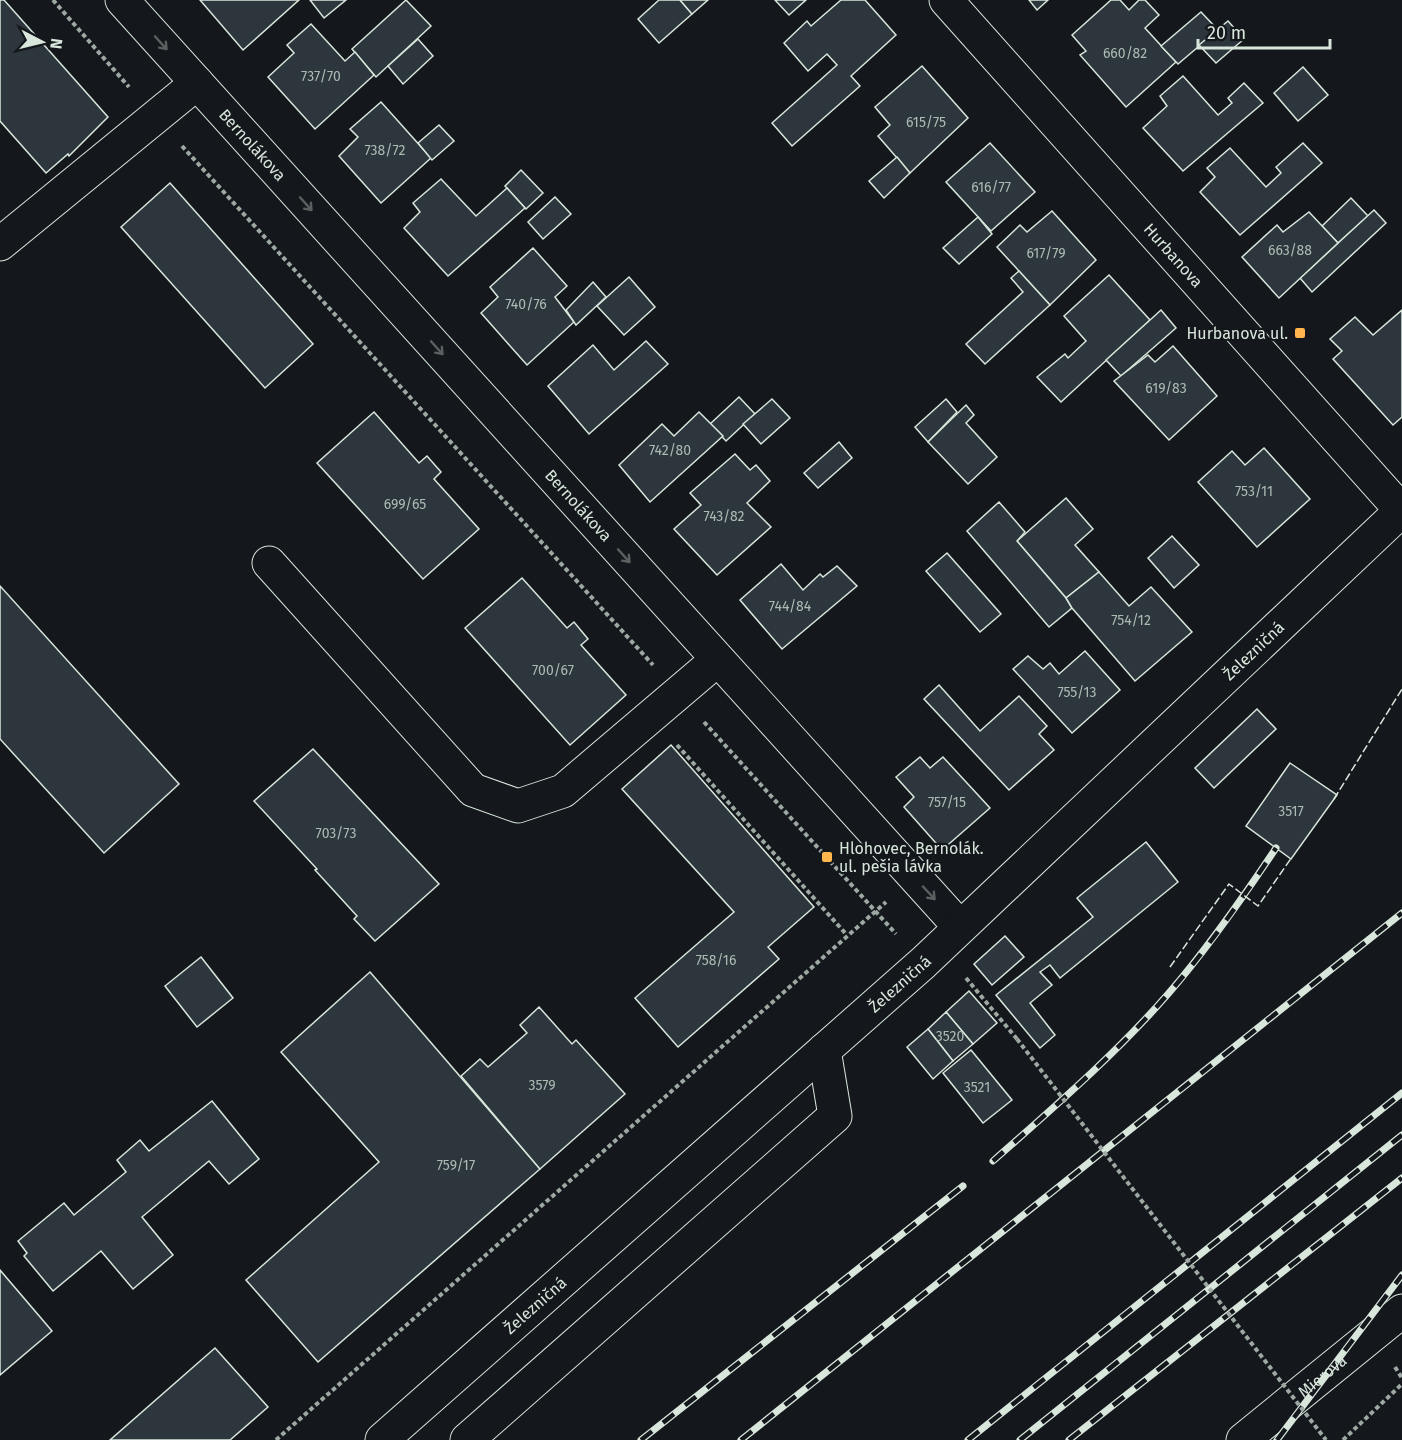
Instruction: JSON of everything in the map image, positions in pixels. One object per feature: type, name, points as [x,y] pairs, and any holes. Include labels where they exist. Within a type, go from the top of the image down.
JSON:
[{"type":"street","name":"Bernolákova","points":[[122,0],[960,927]]},
{"type":"street","name":"Hurbanova","points":[[946,0],[1402,510]]},
{"type":"street","points":[[0,244],[197,83]]},
{"type":"street","name":"Železničná","points":[[382,1440],[923,963],[1402,510]]},
{"type":"street","points":[[269,563],[473,790],[518,806],[563,791],[717,660]]},
{"type":"street","points":[[467,1440],[835,1116],[824,1050]]},
{"type":"street","name":"Mierová","points":[[1242,1440],[1402,1311]]},
{"type":"path","points":[[53,0],[156,117],[923,963]]},
{"type":"path","points":[[652,716],[846,934]]},
{"type":"path","points":[[276,1440],[846,934],[875,910],[918,881]]},
{"type":"path","points":[[973,987],[1017,1040],[1326,1440]]},
{"type":"path","points":[[1343,1440],[1402,1384]]},
{"type":"building","points":[[0,0],[4,0],[108,117],[69,156],[68,154],[46,173],[0,121]]},
{"type":"building","points":[[200,0],[299,0],[243,50]]},
{"type":"building","points":[[310,0],[346,0],[324,18]]},
{"type":"building","points":[[406,0],[431,26],[376,77],[352,49]]},
{"type":"building","points":[[659,0],[680,0],[692,14],[659,43],[638,19]]},
{"type":"building","points":[[680,0],[708,0],[692,14]]},
{"type":"building","points":[[775,0],[806,0],[789,15]]},
{"type":"building","points":[[841,0],[865,0],[896,35],[851,76],[860,86],[792,146],[772,123],[837,65],[827,54],[808,71],[784,43],[807,21],[811,26]]},
{"type":"building","points":[[1029,0],[1048,0],[1037,10]]},
{"type":"building","points":[[1111,0],[1120,0],[1129,10],[1139,0],[1145,0],[1159,15],[1145,28],[1176,62],[1126,107],[1080,55],[1086,51],[1072,35]]},
{"type":"building","points":[[1201,12],[1218,30],[1178,64],[1161,46]]},
{"type":"building","points":[[1228,21],[1244,39],[1216,63],[1199,45]]},
{"type":"building","points":[[311,24],[345,61],[355,52],[374,75],[315,129],[268,77],[294,53],[287,45]]},
{"type":"building","points":[[418,39],[433,56],[403,84],[388,66]]},
{"type":"building","points":[[922,66],[968,118],[910,173],[878,136],[890,125],[875,107]]},
{"type":"building","points":[[1303,67],[1328,95],[1298,121],[1274,93]]},
{"type":"building","points":[[1183,76],[1218,115],[1232,103],[1228,98],[1244,83],[1263,103],[1183,171],[1143,128],[1167,106],[1160,96]]},
{"type":"building","points":[[381,102],[431,158],[381,203],[339,156],[358,137],[350,129]]},
{"type":"building","points":[[439,125],[454,141],[432,160],[418,143]]},
{"type":"building","points":[[990,143],[1035,192],[991,231],[946,182]]},
{"type":"building","points":[[1303,143],[1322,163],[1240,235],[1200,192],[1215,177],[1207,168],[1230,148],[1266,187],[1281,173],[1276,167]]},
{"type":"building","points":[[897,157],[910,173],[884,198],[869,181]]},
{"type":"building","points":[[521,170],[543,193],[526,209],[505,186]]},
{"type":"building","points":[[441,179],[476,216],[507,188],[525,208],[448,276],[404,228],[420,212],[413,203]]},
{"type":"building","points":[[170,183],[313,344],[265,388],[121,227]]},
{"type":"building","points":[[555,197],[571,214],[543,239],[528,222]]},
{"type":"building","points":[[1351,198],[1368,216],[1338,243],[1322,226]]},
{"type":"building","points":[[1374,210],[1386,223],[1312,292],[1300,278]]},
{"type":"building","points":[[1052,211],[1096,260],[1050,305],[997,247],[1020,225],[1027,232]]},
{"type":"building","points":[[1309,212],[1338,243],[1279,298],[1242,257],[1277,225],[1283,232]]},
{"type":"building","points":[[978,217],[992,234],[959,264],[943,248]]},
{"type":"building","points":[[533,248],[567,286],[555,297],[574,322],[527,365],[481,313],[498,297],[490,287]]},
{"type":"building","points":[[1019,271],[1050,305],[985,364],[966,344],[1023,292],[1011,278]]},
{"type":"building","points":[[1109,275],[1150,320],[1061,402],[1037,377],[1065,354],[1068,358],[1086,341],[1064,316]]},
{"type":"building","points":[[629,277],[655,307],[624,335],[597,306]]},
{"type":"building","points":[[593,282],[606,297],[576,325],[566,310]]},
{"type":"building","points":[[1161,310],[1176,328],[1121,376],[1106,360]]},
{"type":"building","points":[[1402,310],[1402,417],[1393,425],[1333,359],[1342,351],[1330,339],[1355,317],[1373,335]]},
{"type":"building","points":[[646,341],[668,364],[589,434],[548,386],[593,345],[614,370]]},
{"type":"building","points":[[1173,346],[1217,396],[1169,440],[1114,381],[1148,355],[1155,362]]},
{"type":"building","points":[[739,397],[755,414],[726,441],[710,424]]},
{"type":"building","points":[[772,399],[790,418],[761,444],[743,424]]},
{"type":"building","points":[[946,399],[957,412],[928,442],[915,427]]},
{"type":"building","points":[[966,405],[974,415],[966,423],[997,457],[968,484],[928,442]]},
{"type":"building","points":[[374,412],[419,463],[427,456],[441,472],[434,479],[479,529],[423,579],[317,463]]},
{"type":"building","points":[[699,412],[723,436],[650,502],[619,465],[662,424],[674,436]]},
{"type":"building","points":[[839,442],[852,458],[818,488],[804,473]]},
{"type":"building","points":[[1264,448],[1310,499],[1257,547],[1198,482],[1232,451],[1245,465]]},
{"type":"building","points":[[735,454],[750,470],[756,465],[770,481],[747,503],[771,527],[717,575],[674,529],[701,505],[690,493]]},
{"type":"building","points":[[1066,498],[1093,529],[1075,545],[1099,572],[1066,598],[1017,541]]},
{"type":"building","points":[[999,502],[1025,532],[1017,541],[1072,608],[1049,627],[967,531]]},
{"type":"building","points":[[1172,536],[1199,565],[1174,588],[1148,558]]},
{"type":"building","points":[[947,553],[1001,614],[980,632],[926,571]]},
{"type":"building","points":[[781,564],[803,590],[820,574],[823,577],[837,566],[857,586],[782,649],[740,600]]},
{"type":"building","points":[[1099,572],[1129,606],[1151,587],[1192,632],[1135,681],[1066,598]]},
{"type":"building","points":[[522,578],[567,628],[574,622],[588,639],[581,645],[626,695],[570,745],[465,628]]},
{"type":"building","points":[[0,586],[179,784],[104,853],[0,739]]},
{"type":"building","points":[[1085,651],[1120,690],[1072,733],[1013,669],[1028,656],[1043,669],[1050,663],[1059,674]]},
{"type":"building","points":[[939,685],[980,731],[1019,696],[1047,726],[1039,734],[1054,750],[1009,790],[924,699]]},
{"type":"building","points":[[1257,709],[1276,729],[1214,788],[1195,768]]},
{"type":"building","points":[[671,745],[814,907],[768,947],[779,959],[678,1047],[635,998],[734,912],[622,789]]},
{"type":"building","points":[[313,749],[439,884],[375,941],[354,919],[357,916],[315,870],[317,869],[254,801]]},
{"type":"building","points":[[920,757],[930,768],[943,757],[990,808],[942,850],[904,807],[914,797],[896,777]]},
{"type":"building","points":[[1290,763],[1337,795],[1291,859],[1246,826]]},
{"type":"building","points":[[1146,842],[1178,882],[1060,978],[1050,965],[1040,972],[1052,985],[1030,1003],[1055,1035],[1040,1048],[996,995],[1093,917],[1077,898]]},
{"type":"building","points":[[1005,936],[1024,957],[992,985],[974,964]]},
{"type":"building","points":[[201,957],[233,998],[197,1027],[165,986]]},
{"type":"building","points":[[370,972],[540,1169],[318,1362],[246,1280],[379,1162],[281,1052]]},
{"type":"building","points":[[969,991],[997,1023],[973,1044],[946,1012]]},
{"type":"building","points":[[539,1007],[572,1044],[576,1040],[625,1094],[540,1169],[461,1076],[480,1059],[488,1067],[527,1033],[520,1025]]},
{"type":"building","points":[[946,1012],[973,1044],[953,1061],[928,1029]]},
{"type":"building","points":[[928,1029],[953,1061],[933,1079],[907,1047]]},
{"type":"building","points":[[971,1050],[1012,1100],[983,1123],[943,1073]]},
{"type":"building","points":[[212,1101],[259,1159],[229,1184],[209,1161],[142,1217],[173,1255],[133,1289],[101,1251],[53,1291],[24,1256],[27,1253],[18,1241],[64,1203],[74,1215],[126,1172],[117,1160],[140,1140],[149,1151]]},
{"type":"building","points":[[0,1270],[52,1331],[0,1375]]},
{"type":"building","points":[[215,1348],[268,1407],[230,1440],[110,1440]]},
{"type":"railway","points":[[993,1161],[1083,1080],[1148,1017],[1211,941],[1276,848]]},
{"type":"railway","points":[[741,1440],[1402,913]]},
{"type":"railway","points":[[968,1440],[1402,1093]]},
{"type":"railway","points":[[1020,1440],[1402,1135]]},
{"type":"railway","points":[[1069,1440],[1402,1178]]},
{"type":"railway","points":[[641,1440],[963,1186]]},
{"type":"railway","points":[[1277,1440],[1402,1275]]},
{"type":"fence","points":[[1334,799],[1402,689]]},
{"type":"fence","points":[[1170,967],[1229,884],[1258,906],[1292,857]]},
{"type":"place","name":"Hurbanova ul.","points":[[1300,333]]},
{"type":"place","name":"Hlohovec, Bernolák. ul. pešia lávka","points":[[827,857]]}]
